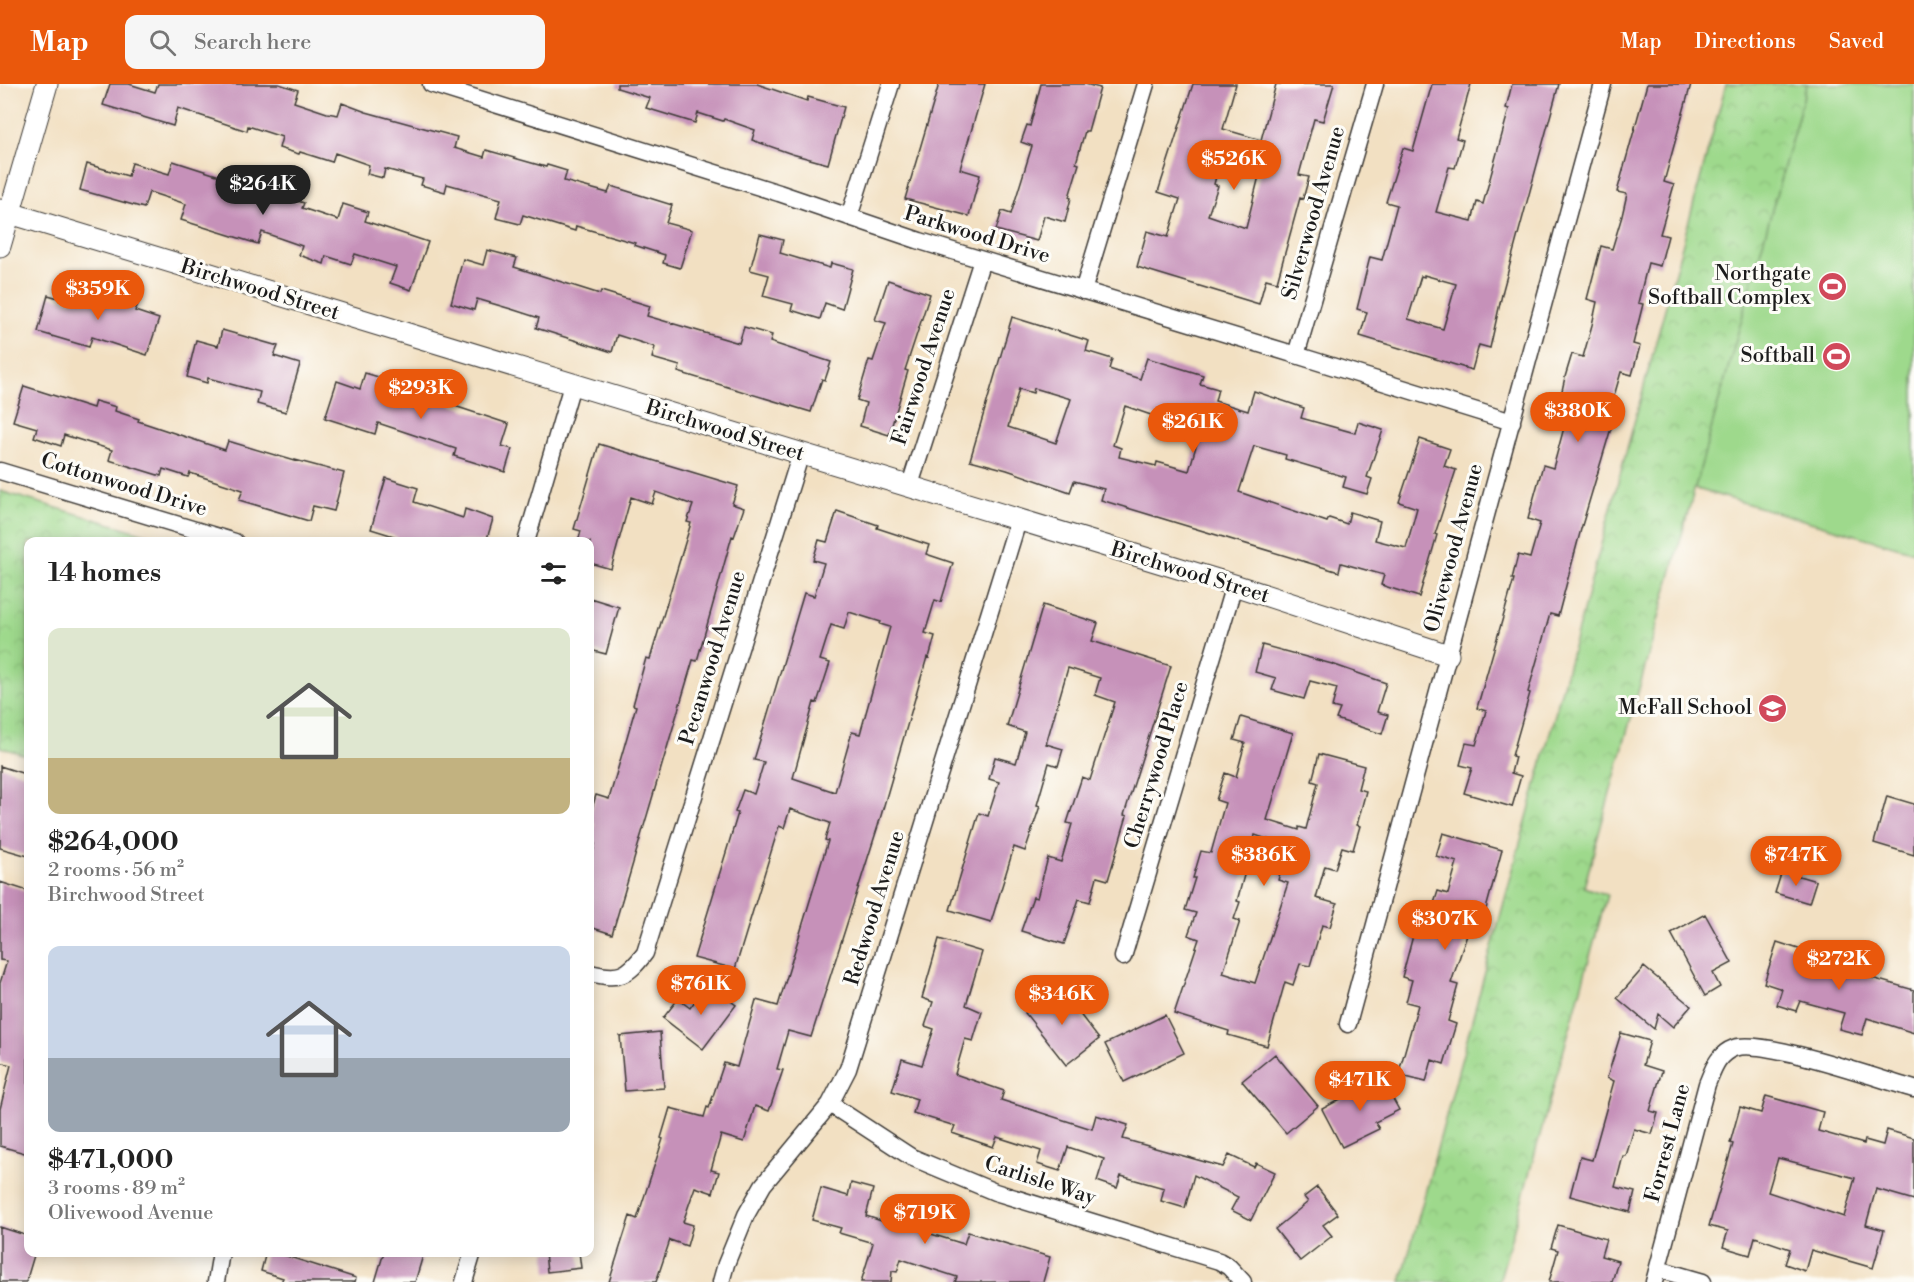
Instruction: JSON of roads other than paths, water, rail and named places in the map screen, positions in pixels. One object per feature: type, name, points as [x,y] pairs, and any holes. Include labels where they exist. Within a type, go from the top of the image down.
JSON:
[{"type":"street","points":[[0,246],[5,212],[47,84]]},
{"type":"street","name":"Parkwood Drive","points":[[432,84],[779,193],[849,218],[982,260],[1512,423]]},
{"type":"street","points":[[849,218],[891,84]]},
{"type":"street","points":[[1083,291],[1146,84]]},
{"type":"street","name":"Silverwood Avenue","points":[[1296,355],[1375,84]]},
{"type":"street","name":"Olivewood Avenue","points":[[1348,1024],[1603,84]]},
{"type":"street","name":"Birchwood Street","points":[[5,212],[1234,585],[1448,655]]},
{"type":"street","name":"Fairwood Avenue","points":[[909,488],[982,260]]},
{"type":"street","points":[[527,537],[572,385]]},
{"type":"street","name":"Pecanwood Avenue","points":[[594,975],[607,977],[625,975],[645,953],[801,453]]},
{"type":"street","name":"Cottonwood Drive","points":[[0,471],[218,537]]},
{"type":"street","name":"Redwood Avenue","points":[[721,1282],[746,1215],[763,1185],[830,1104],[848,1070],[1018,521]]},
{"type":"street","name":"Cherrywood Place","points":[[1124,957],[1234,585]]},
{"type":"street","name":"Forrest Lane","points":[[1656,1276],[1707,1084],[1721,1056],[1732,1049],[1746,1046],[1776,1049],[1914,1089]]},
{"type":"street","name":"Carlisle Way","points":[[830,1104],[911,1157],[995,1192],[1219,1261],[1229,1267],[1243,1282]]},
{"type":"street","points":[[216,1282],[220,1257]]},
{"type":"street","points":[[464,1282],[471,1257]]},
{"type":"street","points":[[1656,1276],[1703,1282]]},
{"type":"place","name":"Northgate Softball Complex","points":[[1832,286]]},
{"type":"place","name":"Softball","points":[[1836,356]]},
{"type":"place","name":"McFall School","points":[[1773,708]]}]
